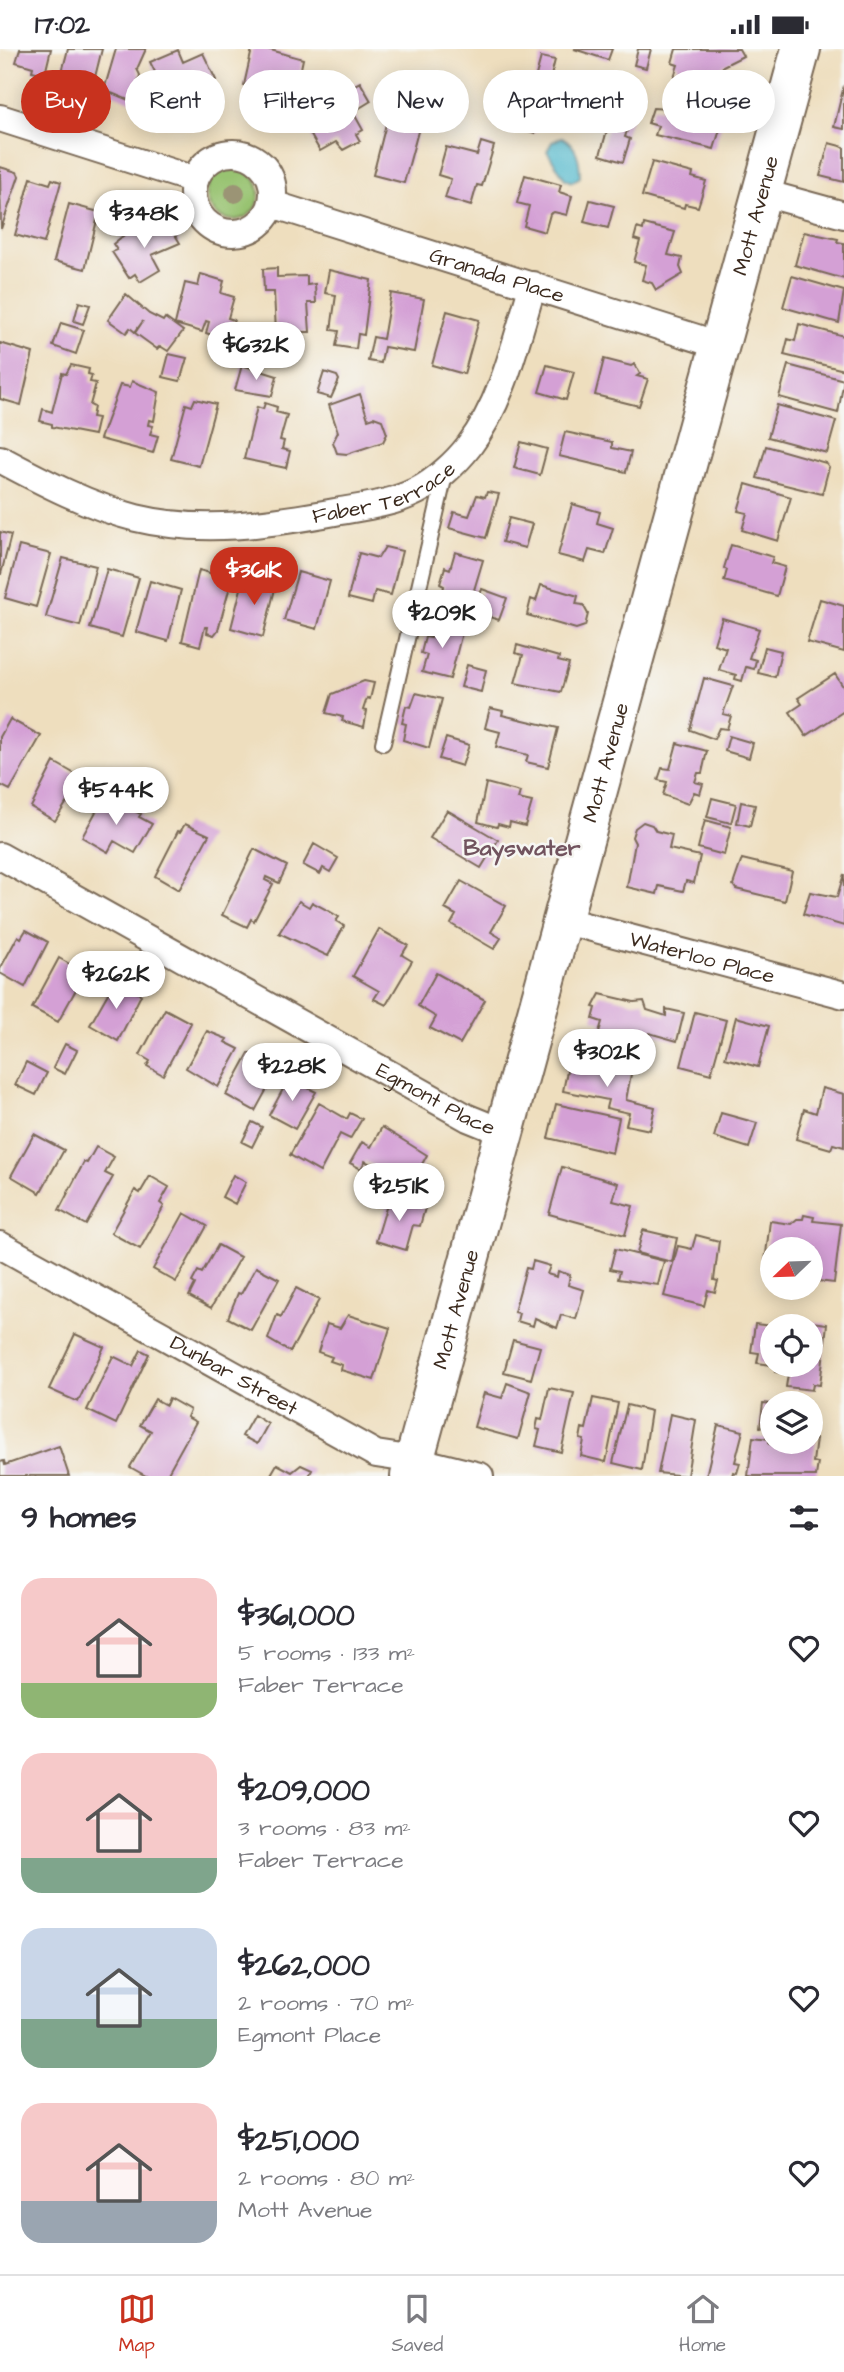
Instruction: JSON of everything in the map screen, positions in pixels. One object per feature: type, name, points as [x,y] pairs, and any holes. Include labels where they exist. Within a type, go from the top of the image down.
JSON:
[{"type":"street","name":"Mott Avenue","points":[[412,1468],[722,346],[760,192],[801,49]]},
{"type":"street","points":[[0,118],[195,180]]},
{"type":"street","points":[[238,153],[262,165],[270,176],[272,204],[258,225],[234,233],[221,231],[200,216],[195,205],[195,180],[212,158],[238,153]]},
{"type":"street","points":[[760,192],[844,215]]},
{"type":"street","name":"Granada Place","points":[[272,204],[722,346]]},
{"type":"street","name":"Faber Terrace","points":[[0,459],[105,508],[136,518],[193,526],[268,524],[388,503],[419,490],[446,470],[468,447],[497,399],[533,285]]},
{"type":"street","name":"Egmont Place","points":[[0,856],[468,1118],[505,1133]]},
{"type":"street","name":"Waterloo Place","points":[[562,920],[844,995]]},
{"type":"street","name":"Dunbar Street","points":[[0,1245],[376,1454],[412,1468],[480,1476]]},
{"type":"lane","points":[[383,743],[446,470]]},
{"type":"green space","points":[[233,168],[243,170],[251,176],[257,184],[257,204],[251,212],[243,218],[233,220],[223,218],[215,212],[209,204],[207,194],[209,184],[215,176],[223,170]]},
{"type":"water","points":[[562,137],[571,144],[578,159],[580,177],[572,182],[565,179],[547,151],[552,142]]},
{"type":"building","points":[[20,49],[51,49],[46,70],[32,70],[33,67],[16,62]]},
{"type":"building","points":[[68,49],[102,49],[97,70],[63,70]]},
{"type":"building","points":[[116,49],[146,49],[138,70],[125,70],[125,99],[111,93],[110,70]]},
{"type":"building","points":[[252,49],[267,49],[303,59],[301,70],[247,70]]},
{"type":"building","points":[[574,49],[612,49],[608,60]]},
{"type":"building","points":[[638,49],[651,49],[646,68],[634,65]]},
{"type":"building","points":[[676,49],[739,49],[743,56],[723,66],[722,70],[676,70],[678,65],[672,63]]},
{"type":"building","points":[[178,50],[183,62],[203,53],[211,70],[154,70],[150,62]]},
{"type":"building","points":[[541,57],[555,60],[552,70],[537,70]]},
{"type":"building","points":[[359,83],[371,101],[359,108]]},
{"type":"building","points":[[844,85],[844,129],[834,127]]},
{"type":"building","points":[[653,108],[662,109],[662,133],[719,133],[714,149],[655,135],[658,126],[648,123]]},
{"type":"building","points":[[310,133],[358,133],[360,141],[343,150],[336,142],[320,151]]},
{"type":"building","points":[[384,133],[418,133],[404,183],[373,175]]},
{"type":"building","points":[[606,133],[626,133],[625,137],[630,139],[623,162],[600,155]]},
{"type":"building","points":[[481,142],[494,146],[482,186],[477,185],[471,206],[445,198],[451,179],[438,175],[446,147],[477,155]]},
{"type":"building","points":[[829,143],[844,147],[844,182],[820,176]]},
{"type":"building","points":[[652,162],[693,173],[692,177],[706,181],[698,207],[685,204],[684,208],[642,196]]},
{"type":"building","points":[[0,167],[17,172],[19,176],[1,229]]},
{"type":"building","points":[[525,175],[561,185],[559,192],[572,196],[567,215],[554,212],[550,214],[545,232],[524,226],[529,206],[517,203]]},
{"type":"building","points":[[31,178],[50,184],[52,179],[61,182],[44,243],[15,235]]},
{"type":"building","points":[[590,200],[614,206],[608,228],[584,222]]},
{"type":"building","points":[[69,204],[99,212],[85,269],[54,261]]},
{"type":"building","points":[[166,220],[180,243],[152,255],[160,270],[140,282],[135,274],[129,278],[112,252],[117,250],[113,244],[134,227],[141,239]]},
{"type":"building","points":[[644,224],[675,232],[668,255],[682,258],[680,267],[683,274],[656,290],[652,283],[642,280],[646,265],[634,262],[640,241],[634,239],[637,228],[643,230]]},
{"type":"building","points":[[804,232],[838,239],[837,242],[844,243],[844,279],[795,265]]},
{"type":"building","points":[[277,268],[277,277],[307,276],[307,285],[315,284],[316,303],[308,303],[310,332],[276,332],[274,292],[264,292],[263,269]]},
{"type":"building","points":[[329,270],[371,280],[364,335],[358,334],[356,349],[336,346],[339,331],[331,330],[336,295],[325,293]]},
{"type":"building","points":[[201,274],[224,281],[221,293],[234,297],[228,318],[234,320],[227,340],[206,333],[209,322],[206,321],[202,332],[175,324],[185,283],[198,286]]},
{"type":"building","points":[[792,276],[844,291],[839,323],[783,307]]},
{"type":"building","points":[[391,293],[424,299],[414,352],[384,347],[381,363],[368,361],[373,337],[383,339]]},
{"type":"building","points":[[126,294],[149,314],[163,321],[165,318],[183,331],[168,351],[160,346],[157,349],[135,333],[143,321],[135,332],[130,328],[126,333],[108,320]]},
{"type":"building","points":[[79,302],[90,305],[83,324],[74,321]]},
{"type":"building","points":[[447,311],[479,320],[464,374],[432,365]]},
{"type":"building","points":[[61,323],[84,330],[76,354],[53,346]]},
{"type":"building","points":[[799,324],[844,336],[844,370],[784,355],[788,339],[795,341]]},
{"type":"building","points":[[0,343],[33,353],[21,405],[0,399]]},
{"type":"building","points":[[169,354],[187,358],[180,381],[163,377]]},
{"type":"building","points":[[604,359],[631,366],[635,364],[640,374],[637,376],[648,379],[639,406],[595,395]]},
{"type":"building","points":[[71,365],[89,369],[88,374],[92,375],[90,382],[96,383],[90,405],[94,407],[92,417],[98,418],[94,435],[52,427],[52,424],[40,421],[43,409],[52,412],[62,373],[66,374]]},
{"type":"building","points":[[242,365],[277,376],[272,396],[235,390]]},
{"type":"building","points":[[547,365],[574,372],[566,400],[539,392]]},
{"type":"building","points":[[788,365],[844,380],[838,413],[779,397]]},
{"type":"building","points":[[324,372],[337,376],[339,380],[331,398],[317,394]]},
{"type":"building","points":[[132,381],[159,392],[154,421],[149,420],[148,425],[153,426],[150,434],[158,436],[153,453],[100,439],[120,385],[130,387]]},
{"type":"building","points":[[360,394],[368,419],[374,417],[382,420],[387,434],[383,442],[347,454],[337,453],[333,442],[338,432],[329,405]]},
{"type":"building","points":[[195,399],[216,404],[199,466],[171,459],[186,404],[192,406]]},
{"type":"building","points":[[265,403],[277,407],[276,412],[287,415],[280,440],[284,441],[282,449],[290,451],[286,468],[244,459],[257,407],[263,409]]},
{"type":"building","points":[[777,405],[836,421],[827,453],[768,437]]},
{"type":"building","points":[[565,432],[612,442],[612,448],[631,452],[626,472],[559,456]]},
{"type":"building","points":[[521,442],[547,449],[540,475],[514,468]]},
{"type":"building","points":[[766,446],[826,463],[829,467],[822,494],[757,478]]},
{"type":"building","points":[[746,484],[791,497],[778,541],[742,530],[747,513],[738,511]]},
{"type":"building","points":[[487,492],[499,494],[486,538],[449,528],[454,512],[469,516],[477,495],[485,497]]},
{"type":"building","points":[[572,504],[600,512],[597,523],[613,528],[605,554],[589,550],[585,562],[558,555]]},
{"type":"building","points":[[509,518],[532,524],[525,548],[502,542]]},
{"type":"building","points":[[0,532],[11,535],[1,574],[0,574]]},
{"type":"building","points":[[731,545],[773,557],[771,563],[785,567],[777,596],[724,581],[727,570],[724,568]]},
{"type":"building","points":[[19,546],[51,554],[36,607],[5,598]]},
{"type":"building","points":[[385,547],[402,551],[391,595],[375,591],[372,604],[348,598],[359,553],[378,558]]},
{"type":"building","points":[[455,552],[483,560],[468,610],[441,602],[444,586],[440,584],[445,567],[450,569]]},
{"type":"building","points":[[63,558],[96,566],[80,626],[46,617]]},
{"type":"building","points":[[107,569],[139,578],[122,637],[90,628]]},
{"type":"building","points":[[199,570],[232,579],[218,630],[214,635],[207,633],[208,627],[205,627],[200,646],[182,641]]},
{"type":"building","points":[[298,572],[330,581],[317,629],[284,620]]},
{"type":"building","points":[[244,577],[276,585],[263,637],[231,628]]},
{"type":"building","points":[[150,581],[181,590],[168,641],[136,632]]},
{"type":"building","points":[[541,585],[578,596],[576,604],[583,605],[588,614],[585,626],[576,629],[527,615],[531,599],[536,601]]},
{"type":"building","points":[[482,589],[507,598],[499,620],[474,612]]},
{"type":"building","points":[[820,599],[844,606],[844,652],[807,642]]},
{"type":"building","points":[[722,618],[759,629],[749,658],[756,660],[754,669],[746,667],[742,681],[735,679],[736,675],[719,670],[726,648],[714,644]]},
{"type":"building","points":[[435,622],[463,629],[450,679],[422,672],[427,655],[421,653],[425,637],[431,638]]},
{"type":"building","points":[[517,645],[559,657],[558,661],[569,664],[561,692],[515,683],[523,655],[515,653]]},
{"type":"building","points":[[765,647],[781,651],[775,677],[758,673]]},
{"type":"building","points":[[467,665],[486,670],[481,692],[461,687]]},
{"type":"building","points":[[835,674],[844,688],[844,711],[806,736],[790,712],[802,704],[798,698]]},
{"type":"building","points":[[704,678],[733,686],[723,714],[731,716],[727,729],[719,728],[714,739],[690,730]]},
{"type":"building","points":[[364,681],[374,683],[370,699],[367,698],[363,710],[367,711],[364,727],[342,721],[343,717],[326,713],[332,694]]},
{"type":"building","points":[[416,693],[442,699],[429,748],[403,740],[406,724],[402,723],[406,706],[411,707]]},
{"type":"building","points":[[490,708],[503,711],[502,715],[558,728],[548,767],[526,762],[528,755],[496,747],[500,732],[485,728]]},
{"type":"building","points":[[10,719],[41,736],[10,790],[0,785],[0,737]]},
{"type":"building","points":[[729,736],[753,743],[749,758],[725,751]]},
{"type":"building","points":[[446,738],[469,745],[462,766],[439,759]]},
{"type":"building","points":[[677,743],[707,751],[702,773],[698,773],[695,782],[703,784],[700,794],[694,792],[688,804],[663,795],[667,782],[658,780],[662,768],[670,769]]},
{"type":"building","points":[[54,762],[82,778],[55,821],[31,807]]},
{"type":"building","points":[[486,783],[520,792],[518,799],[532,802],[525,826],[510,822],[509,827],[498,824],[497,827],[478,822]]},
{"type":"building","points":[[104,797],[141,814],[139,817],[152,824],[135,853],[114,841],[108,852],[82,837]]},
{"type":"building","points":[[712,798],[736,804],[731,823],[707,817]]},
{"type":"building","points":[[741,802],[755,805],[750,826],[737,823]]},
{"type":"building","points":[[447,810],[498,840],[481,868],[430,838]]},
{"type":"building","points":[[705,820],[731,827],[724,855],[698,848]]},
{"type":"building","points":[[643,822],[652,825],[656,831],[672,835],[669,849],[700,856],[694,883],[686,881],[683,891],[659,886],[657,894],[627,887],[635,843],[632,837],[635,828]]},
{"type":"building","points":[[185,824],[209,835],[179,890],[155,876],[178,831],[180,832]]},
{"type":"building","points":[[314,844],[338,858],[330,872],[323,868],[320,874],[303,865]]},
{"type":"building","points":[[254,849],[287,866],[279,883],[266,877],[265,880],[273,884],[254,921],[251,919],[247,927],[222,915]]},
{"type":"building","points":[[742,859],[792,871],[785,901],[736,889],[733,885]]},
{"type":"building","points":[[844,874],[844,926],[803,914],[810,892],[837,897]]},
{"type":"building","points":[[461,881],[506,906],[491,932],[501,938],[494,949],[451,924],[456,915],[445,909]]},
{"type":"building","points":[[299,901],[309,907],[312,902],[329,911],[339,917],[336,921],[344,926],[328,956],[279,933]]},
{"type":"building","points":[[379,929],[408,945],[402,955],[412,961],[386,1005],[374,999],[379,991],[353,976]]},
{"type":"building","points":[[26,930],[48,942],[25,987],[0,973],[0,969],[18,936],[21,938]]},
{"type":"building","points":[[59,958],[73,966],[77,959],[89,966],[58,1022],[32,1008]]},
{"type":"building","points":[[436,973],[485,1000],[460,1044],[430,1028],[436,1017],[418,1006]]},
{"type":"building","points":[[119,982],[141,995],[118,1041],[90,1025],[111,988],[115,990]]},
{"type":"building","points":[[600,994],[634,1002],[644,1001],[647,1010],[666,1016],[666,1009],[684,1013],[677,1041],[649,1033],[646,1043],[618,1035],[616,1044],[597,1039],[602,1022],[593,1019],[596,1008],[593,1007]]},
{"type":"building","points":[[165,1009],[191,1023],[163,1075],[147,1066],[150,1061],[140,1055]]},
{"type":"building","points":[[695,1012],[726,1020],[711,1074],[681,1066]]},
{"type":"building","points":[[736,1017],[769,1026],[758,1067],[725,1058]]},
{"type":"building","points":[[207,1031],[227,1039],[225,1042],[239,1049],[218,1087],[186,1068]]},
{"type":"building","points":[[65,1044],[77,1050],[65,1074],[53,1068]]},
{"type":"building","points":[[249,1053],[278,1069],[255,1111],[226,1095]]},
{"type":"building","points":[[570,1056],[632,1069],[626,1100],[655,1107],[650,1130],[626,1125],[629,1113],[606,1108],[608,1100],[563,1091]]},
{"type":"building","points":[[26,1062],[47,1073],[36,1095],[15,1085]]},
{"type":"building","points":[[289,1078],[316,1092],[295,1129],[269,1115]]},
{"type":"building","points":[[822,1088],[844,1094],[844,1147],[833,1144],[831,1149],[796,1139],[804,1109],[816,1113]]},
{"type":"building","points":[[319,1103],[347,1119],[350,1113],[362,1119],[350,1139],[340,1134],[320,1172],[290,1155]]},
{"type":"building","points":[[556,1104],[619,1118],[612,1153],[548,1138]]},
{"type":"building","points":[[721,1113],[757,1123],[749,1148],[714,1137]]},
{"type":"building","points":[[252,1122],[262,1127],[252,1147],[242,1142]]},
{"type":"building","points":[[382,1127],[427,1155],[410,1186],[393,1176],[389,1183],[378,1178],[382,1170],[365,1161],[361,1169],[350,1163],[362,1142],[371,1147]]},
{"type":"building","points":[[34,1134],[64,1150],[40,1193],[11,1176]]},
{"type":"building","points":[[96,1147],[114,1157],[105,1173],[113,1177],[86,1225],[59,1210],[84,1162],[87,1163]]},
{"type":"building","points":[[562,1167],[618,1183],[613,1201],[633,1206],[625,1235],[549,1214]]},
{"type":"building","points":[[233,1175],[246,1182],[235,1204],[222,1197]]},
{"type":"building","points":[[150,1176],[169,1187],[160,1203],[164,1206],[140,1249],[111,1233],[135,1190],[140,1193]]},
{"type":"building","points":[[389,1198],[425,1208],[420,1226],[413,1225],[406,1250],[376,1241]]},
{"type":"building","points":[[184,1213],[207,1226],[176,1282],[153,1269]]},
{"type":"building","points":[[804,1215],[814,1217],[813,1221],[841,1224],[834,1283],[823,1282],[823,1237],[768,1237],[770,1221],[791,1224],[797,1219],[803,1219]]},
{"type":"building","points":[[643,1230],[677,1238],[672,1262],[637,1253]]},
{"type":"building","points":[[696,1235],[719,1241],[714,1280],[718,1281],[715,1292],[708,1290],[704,1306],[664,1296],[678,1246],[692,1249]]},
{"type":"building","points":[[218,1245],[240,1257],[211,1308],[189,1296],[198,1271],[202,1273]]},
{"type":"building","points":[[615,1249],[664,1261],[658,1285],[618,1279],[620,1271],[610,1269]]},
{"type":"building","points":[[533,1261],[550,1266],[547,1274],[557,1277],[558,1271],[570,1275],[568,1285],[584,1290],[576,1319],[561,1315],[557,1328],[535,1318],[533,1326],[517,1321],[519,1313],[514,1312],[526,1268],[531,1269]]},
{"type":"building","points":[[256,1267],[279,1279],[251,1330],[228,1318],[238,1293],[241,1294]]},
{"type":"building","points":[[296,1288],[319,1300],[290,1352],[268,1339],[277,1315],[281,1317]]},
{"type":"building","points":[[348,1315],[390,1328],[374,1380],[341,1370],[342,1365],[330,1361],[332,1357],[318,1352],[327,1324],[340,1328]]},
{"type":"building","points":[[823,1323],[827,1324],[823,1359]]},
{"type":"building","points":[[755,1324],[760,1325],[760,1363],[757,1363],[759,1353],[751,1352]]},
{"type":"building","points":[[75,1334],[104,1347],[78,1402],[49,1389]]},
{"type":"building","points":[[513,1340],[540,1347],[531,1379],[504,1372]]},
{"type":"building","points":[[141,1350],[149,1354],[116,1424],[87,1410],[113,1356],[133,1366]]},
{"type":"building","points":[[788,1377],[821,1377],[820,1385],[813,1384],[812,1390],[786,1387]]},
{"type":"building","points":[[507,1383],[531,1392],[518,1439],[474,1427],[484,1393],[502,1398]]},
{"type":"building","points":[[549,1388],[574,1393],[561,1452],[536,1446],[540,1430],[536,1429],[538,1419],[542,1420]]},
{"type":"building","points":[[169,1398],[190,1410],[187,1417],[196,1422],[166,1476],[146,1476],[130,1467],[151,1431],[140,1425],[155,1399],[166,1405]]},
{"type":"building","points":[[593,1398],[618,1403],[606,1462],[581,1456],[584,1440],[580,1439],[582,1428],[586,1429]]},
{"type":"building","points":[[627,1405],[651,1411],[642,1470],[613,1463]]},
{"type":"building","points":[[670,1414],[696,1420],[687,1476],[658,1473]]},
{"type":"building","points":[[254,1415],[268,1424],[257,1444],[242,1436]]},
{"type":"building","points":[[718,1425],[743,1431],[735,1462],[740,1463],[737,1473],[733,1472],[732,1476],[706,1476]]},
{"type":"building","points":[[753,1437],[760,1438],[760,1454],[814,1454],[813,1462],[818,1463],[816,1476],[748,1476]]},
{"type":"building","points":[[59,1446],[69,1476],[0,1476],[0,1462],[4,1461],[5,1465]]},
{"type":"building","points":[[277,1464],[292,1472],[301,1465],[312,1470],[309,1476],[270,1476]]},
{"type":"district","name":"Bayswater","points":[[522,848]]}]
